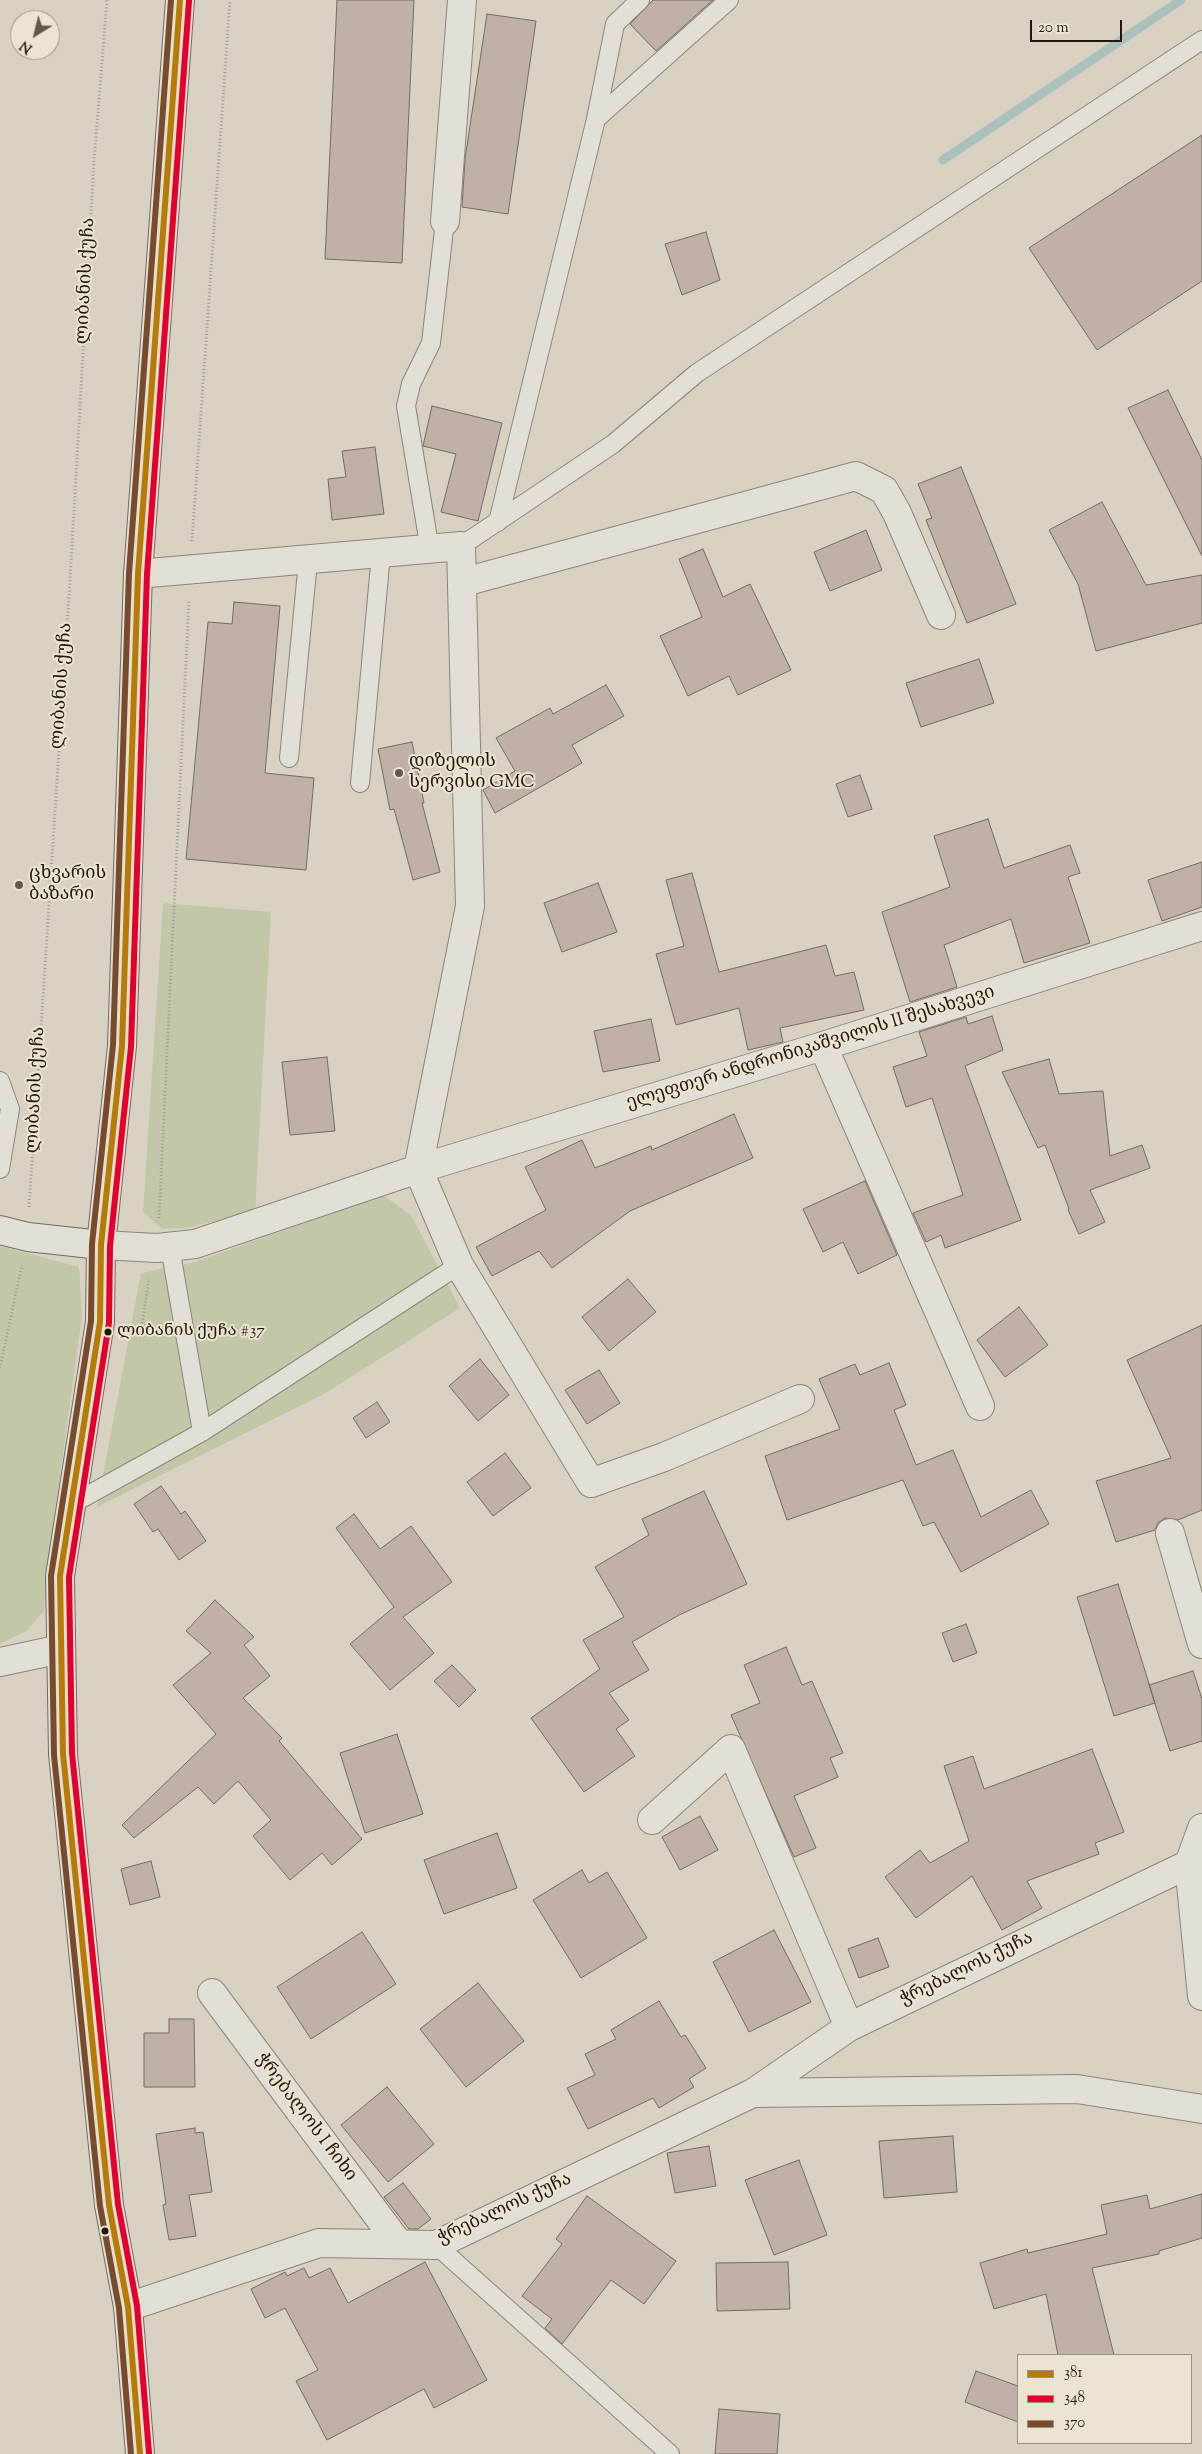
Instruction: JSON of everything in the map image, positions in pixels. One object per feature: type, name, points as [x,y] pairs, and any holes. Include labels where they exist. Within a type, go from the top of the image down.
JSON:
[{"type":"street","points":[[140,2454],[128,2307],[109,2204],[62,1754],[60,1576],[100,1322],[101,1246],[122,1046],[138,574],[180,0]]},
{"type":"street","points":[[445,221],[462,0]]},
{"type":"street","points":[[464,582],[856,476],[884,490],[897,514],[941,616]]},
{"type":"street","points":[[138,574],[308,561],[461,546],[464,582],[470,906],[418,1168],[459,1265],[591,1483],[664,1457],[800,1400]]},
{"type":"street","name":"ელეფთერ ანდრონიკაშვილის II შესახვევი","points":[[0,1230],[28,1237],[101,1246],[162,1247],[195,1244],[418,1168],[823,1046],[1202,926]]},
{"type":"street","points":[[823,1046],[980,1406]]},
{"type":"street","points":[[1170,1533],[1202,1644]]},
{"type":"street","points":[[0,1662],[61,1649]]},
{"type":"street","points":[[652,1820],[731,1748],[849,2027]]},
{"type":"street","points":[[1201,1983],[1189,1864],[1202,1828]]},
{"type":"street","name":"ჭრებალოს ქუჩა","points":[[128,2307],[318,2243],[436,2245],[753,2093],[849,2027],[1189,1864]]},
{"type":"street","name":"ჭრებალოს I ჩიხი","points":[[212,1993],[398,2243]]},
{"type":"street","name":"ჭრებალოს ქუჩა","points":[[753,2093],[1077,2089],[1202,2109]]},
{"type":"lane","points":[[498,522],[596,119],[616,24],[640,0]]},
{"type":"lane","points":[[596,119],[729,0]]},
{"type":"lane","points":[[461,546],[613,444],[697,373],[1202,40]]},
{"type":"lane","points":[[430,550],[406,406],[410,384],[431,342],[445,221]]},
{"type":"lane","points":[[360,783],[381,554]]},
{"type":"lane","points":[[289,758],[308,561]]},
{"type":"lane","points":[[0,1081],[10,1109],[0,1169]]},
{"type":"lane","points":[[162,1247],[202,1432]]},
{"type":"lane","points":[[72,1504],[202,1432],[459,1265]]},
{"type":"lane","points":[[436,2245],[670,2454]]},
{"type":"path","name":"ლიბანის ქუჩა","points":[[35,1110],[70,580],[94,161],[107,0]]},
{"type":"path","points":[[140,1337],[162,1247],[159,1215],[191,570],[230,0]]},
{"type":"path","name":"ლიბანის ქუჩა","points":[[0,1368],[28,1237],[35,1120]]},
{"type":"green space","points":[[163,903],[271,912],[255,1212],[185,1228],[162,1229],[143,1212]]},
{"type":"green space","points":[[383,1195],[411,1215],[460,1308],[324,1394],[97,1507],[141,1273],[195,1262]]},
{"type":"green space","points":[[0,1246],[79,1267],[82,1316],[47,1569],[44,1611],[26,1631],[0,1644]]},
{"type":"building","points":[[337,0],[414,0],[402,263],[325,259]]},
{"type":"building","points":[[653,0],[713,0],[656,51],[630,24]]},
{"type":"building","points":[[487,14],[536,21],[508,214],[462,207],[465,159]]},
{"type":"building","points":[[1202,135],[1202,281],[1097,350],[1029,248]]},
{"type":"building","points":[[706,232],[720,280],[682,295],[665,244]]},
{"type":"building","points":[[1168,390],[1202,460],[1202,556],[1128,408]]},
{"type":"building","points":[[432,406],[502,423],[478,521],[441,512],[456,454],[423,446]]},
{"type":"building","points":[[375,447],[384,514],[332,520],[328,479],[346,477],[342,451]]},
{"type":"building","points":[[961,467],[1016,604],[967,623],[926,520],[932,518],[918,484]]},
{"type":"building","points":[[1102,502],[1146,585],[1202,575],[1202,623],[1096,651],[1078,584],[1049,530]]},
{"type":"building","points":[[866,530],[882,570],[830,591],[814,552]]},
{"type":"building","points":[[703,549],[723,597],[750,584],[791,670],[738,695],[729,676],[688,696],[660,636],[702,617],[679,559]]},
{"type":"building","points":[[234,602],[280,606],[265,773],[314,778],[306,870],[186,859],[208,622],[232,624]]},
{"type":"building","points":[[979,659],[994,703],[921,727],[906,683]]},
{"type":"building","points":[[606,685],[624,716],[572,745],[582,763],[495,813],[483,790],[515,771],[496,738],[550,708],[553,714]]},
{"type":"building","points":[[412,742],[424,803],[422,803],[440,872],[413,880],[394,809],[390,810],[378,749]]},
{"type":"building","points":[[860,775],[872,809],[848,817],[836,784]]},
{"type":"building","points":[[988,819],[1004,868],[1070,845],[1080,873],[1068,877],[1090,943],[1024,963],[1011,919],[944,945],[957,987],[910,1002],[882,912],[950,887],[934,836]]},
{"type":"building","points":[[1202,862],[1202,907],[1162,921],[1148,880]]},
{"type":"building","points":[[692,873],[719,972],[826,945],[835,976],[854,972],[864,1010],[780,1028],[783,1042],[748,1050],[739,1008],[676,1025],[656,954],[684,946],[666,880]]},
{"type":"building","points":[[598,883],[617,932],[562,952],[544,903]]},
{"type":"building","points":[[992,1016],[1003,1050],[965,1066],[1021,1220],[945,1248],[941,1235],[926,1242],[913,1213],[963,1195],[932,1098],[906,1107],[893,1067],[927,1056],[919,1032],[966,1017],[968,1024]]},
{"type":"building","points":[[651,1019],[660,1061],[603,1072],[594,1031]]},
{"type":"building","points":[[327,1057],[335,1131],[290,1135],[282,1062]]},
{"type":"building","points":[[1049,1059],[1059,1094],[1103,1091],[1110,1156],[1142,1145],[1150,1168],[1090,1190],[1105,1222],[1079,1234],[1068,1210],[1045,1145],[1038,1148],[1002,1072]]},
{"type":"building","points":[[734,1114],[753,1158],[630,1211],[552,1268],[539,1251],[492,1276],[476,1247],[546,1210],[525,1167],[582,1140],[595,1168],[651,1146],[652,1150]]},
{"type":"building","points":[[865,1181],[897,1255],[858,1274],[843,1242],[823,1252],[803,1209]]},
{"type":"building","points":[[628,1279],[656,1312],[609,1351],[582,1317]]},
{"type":"building","points":[[1019,1307],[1048,1345],[1005,1377],[977,1340]]},
{"type":"building","points":[[1202,1325],[1202,1510],[1178,1520],[1165,1518],[1158,1523],[1155,1530],[1116,1542],[1096,1481],[1171,1458],[1127,1360]]},
{"type":"building","points":[[480,1359],[509,1395],[478,1421],[449,1386]]},
{"type":"building","points":[[889,1363],[906,1405],[894,1410],[916,1465],[953,1450],[981,1517],[1031,1490],[1049,1524],[961,1572],[934,1522],[923,1526],[903,1480],[787,1520],[765,1456],[840,1429],[819,1379],[855,1364],[860,1375]]},
{"type":"building","points":[[599,1370],[620,1403],[587,1424],[565,1390]]},
{"type":"building","points":[[377,1402],[390,1422],[366,1438],[353,1418]]},
{"type":"building","points":[[505,1453],[531,1488],[493,1516],[467,1482]]},
{"type":"building","points":[[161,1486],[181,1514],[185,1511],[206,1541],[179,1560],[158,1529],[153,1532],[134,1504]]},
{"type":"building","points":[[704,1491],[747,1584],[679,1615],[632,1642],[649,1670],[609,1693],[629,1720],[616,1729],[635,1756],[584,1792],[531,1718],[600,1669],[583,1640],[624,1617],[595,1567],[649,1535],[642,1519]]},
{"type":"building","points":[[354,1514],[380,1549],[411,1526],[452,1582],[403,1617],[434,1653],[390,1690],[350,1644],[394,1607],[336,1528]]},
{"type":"building","points":[[1118,1584],[1155,1703],[1114,1716],[1077,1597]]},
{"type":"building","points":[[215,1600],[254,1637],[244,1645],[270,1676],[243,1698],[282,1738],[279,1741],[362,1839],[332,1865],[322,1853],[290,1880],[253,1836],[271,1820],[238,1781],[214,1804],[198,1787],[134,1838],[122,1825],[216,1734],[173,1685],[211,1653],[186,1631]]},
{"type":"building","points":[[966,1624],[977,1653],[953,1662],[942,1633]]},
{"type":"building","points":[[786,1647],[802,1685],[812,1681],[843,1753],[830,1758],[838,1777],[794,1796],[816,1848],[794,1857],[731,1715],[760,1703],[744,1665]]},
{"type":"building","points":[[452,1665],[476,1690],[459,1707],[434,1681]]},
{"type":"building","points":[[1193,1671],[1202,1699],[1202,1741],[1170,1751],[1149,1685]]},
{"type":"building","points":[[397,1734],[423,1814],[365,1833],[340,1753]]},
{"type":"building","points":[[1092,1749],[1124,1832],[1095,1843],[1099,1854],[1027,1881],[1042,1908],[1002,1930],[972,1876],[916,1918],[885,1877],[920,1850],[930,1863],[969,1841],[944,1766],[973,1756],[984,1789]]},
{"type":"building","points":[[700,1816],[718,1850],[680,1870],[662,1837]]},
{"type":"building","points":[[497,1833],[517,1888],[444,1914],[424,1860]]},
{"type":"building","points":[[151,1861],[160,1897],[130,1905],[121,1869]]},
{"type":"building","points":[[582,1870],[589,1883],[607,1872],[647,1938],[581,1978],[533,1900]]},
{"type":"building","points":[[774,1930],[811,2002],[749,2032],[713,1962]]},
{"type":"building","points":[[362,1932],[396,1984],[311,2039],[277,1987]]},
{"type":"building","points":[[878,1938],[889,1967],[859,1978],[848,1949]]},
{"type":"building","points":[[478,1983],[524,2041],[466,2087],[420,2029]]},
{"type":"building","points":[[659,2001],[681,2037],[685,2035],[706,2068],[689,2079],[694,2087],[659,2108],[653,2098],[588,2129],[567,2088],[595,2075],[585,2054],[616,2039],[611,2030]]},
{"type":"building","points":[[169,2019],[194,2019],[195,2087],[144,2087],[144,2033],[169,2033]]},
{"type":"building","points":[[387,2087],[434,2144],[388,2182],[341,2125]]},
{"type":"building","points":[[195,2128],[195,2133],[203,2132],[212,2192],[189,2195],[196,2236],[169,2240],[163,2205],[166,2204],[156,2134]]},
{"type":"building","points":[[953,2136],[957,2192],[884,2198],[879,2141]]},
{"type":"building","points":[[709,2146],[716,2186],[675,2193],[667,2153]]},
{"type":"building","points":[[799,2160],[827,2235],[774,2255],[745,2180]]},
{"type":"building","points":[[403,2183],[431,2219],[418,2229],[409,2229],[384,2197]]},
{"type":"building","points":[[1202,2194],[1202,2238],[1159,2251],[1159,2254],[1092,2268],[1114,2354],[1058,2354],[1046,2294],[994,2309],[980,2263],[1027,2249],[1028,2253],[1107,2234],[1101,2205],[1147,2195],[1150,2209]]},
{"type":"building","points":[[587,2196],[676,2261],[644,2304],[611,2280],[562,2344],[545,2328],[552,2319],[522,2296],[562,2244],[556,2239]]},
{"type":"building","points":[[425,2262],[487,2380],[434,2408],[424,2389],[327,2440],[296,2381],[318,2370],[285,2308],[265,2318],[251,2289],[285,2272],[287,2276],[304,2268],[309,2278],[330,2268],[348,2303]]},
{"type":"building","points":[[788,2262],[790,2309],[717,2311],[716,2263]]},
{"type":"building","points":[[976,2371],[1017,2386],[1017,2422],[965,2402]]},
{"type":"building","points":[[719,2409],[780,2414],[777,2454],[715,2454]]},
{"type":"waterway","points":[[943,160],[1181,0]]},
{"type":"transit line","name":"370","points":[[131,2454],[119,2308],[100,2206],[54,1755],[51,1576],[91,1321],[92,1244],[113,1045],[129,573],[171,0]]},
{"type":"transit line","name":"381","points":[[140,2454],[128,2307],[109,2205],[63,1754],[60,1576],[100,1322],[101,1245],[122,1046],[138,574],[180,0]]},
{"type":"transit line","name":"348","points":[[149,2453],[137,2306],[118,2204],[72,1753],[69,1577],[109,1323],[110,1246],[131,1047],[147,574],[189,1]]},
{"type":"place","name":"დიზელის სერვისი GMC","points":[[399,773]]},
{"type":"place","name":"ცხვარის ბაზარი","points":[[19,885]]},
{"type":"place","name":"ლიბანის ქუჩა #37","points":[[108,1332]]}]
